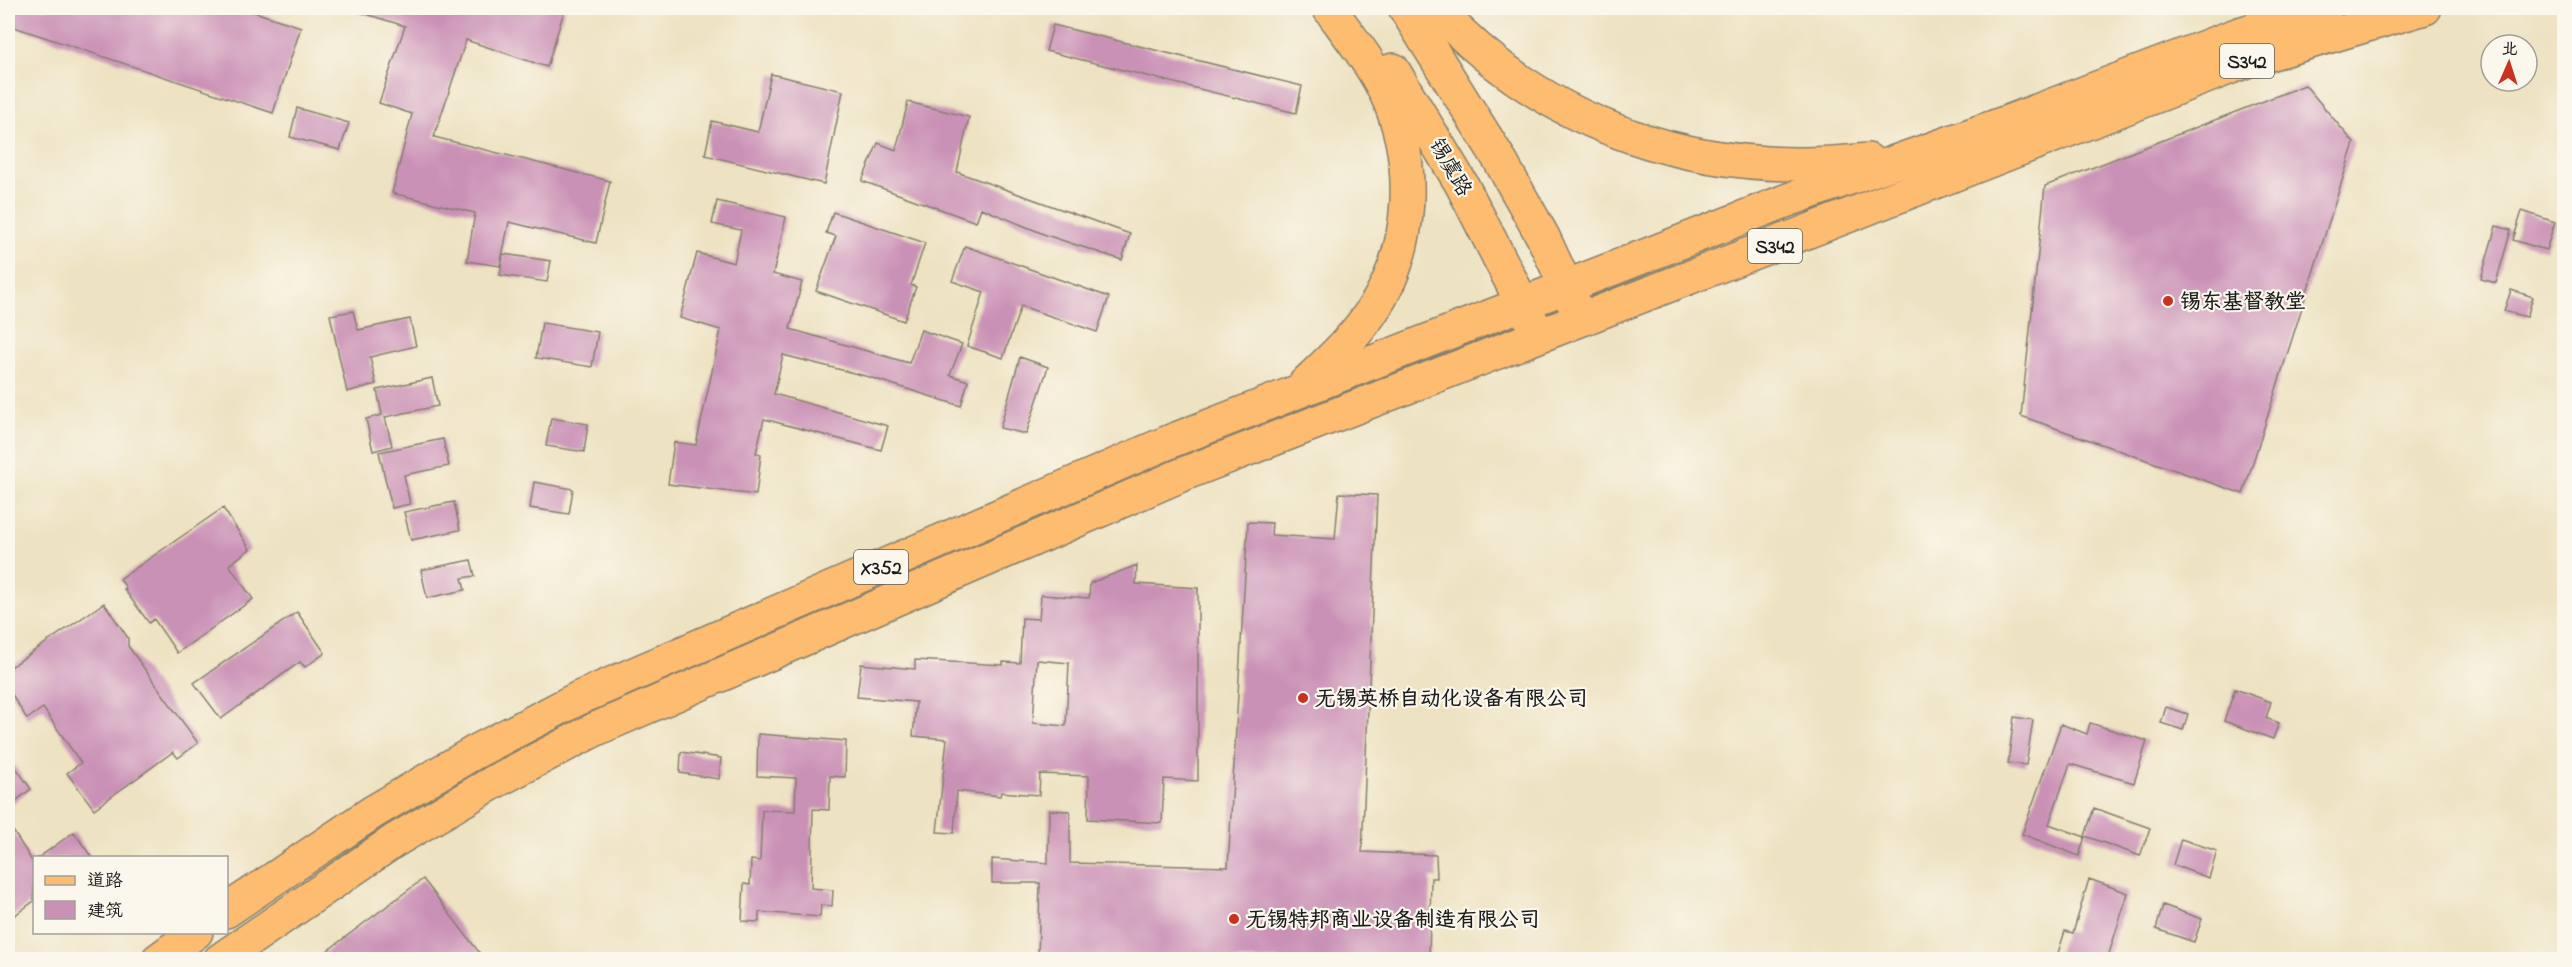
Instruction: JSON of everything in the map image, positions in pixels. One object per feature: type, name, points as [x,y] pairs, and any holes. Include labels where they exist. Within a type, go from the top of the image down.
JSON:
[{"type":"main road","points":[[1297,393],[1343,346],[1371,313],[1388,282],[1400,247],[1406,214],[1407,178],[1403,140],[1395,114],[1367,62],[1329,8]]},
{"type":"main road","name":"锡虞路","points":[[1348,8],[1416,105],[1526,305],[1538,336]]},
{"type":"main road","points":[[1405,8],[1498,157],[1543,237],[1568,287],[1581,321]]},
{"type":"main road","points":[[1436,8],[1467,41],[1543,95],[1601,125],[1646,142],[1707,158],[1773,164],[1849,162],[1918,153]]},
{"type":"main road","name":"S342","points":[[1568,287],[1788,200],[2013,120],[2239,34],[2326,8]]},
{"type":"main road","name":"S342","points":[[1538,336],[2074,130],[2249,60],[2424,8]]},
{"type":"main road","name":"X352","points":[[228,910],[373,812],[475,752],[579,698],[1171,441],[1568,287]]},
{"type":"main road","name":"X352","points":[[220,960],[394,841],[494,782],[596,729],[1186,473],[1538,336]]},
{"type":"main road","points":[[159,960],[195,934]]},
{"type":"building","points":[[8,8],[242,8],[301,27],[273,113],[8,25]]},
{"type":"building","points":[[357,8],[565,8],[547,67],[466,40],[434,137],[610,181],[596,243],[509,222],[500,266],[467,261],[475,213],[392,193],[412,114],[379,103],[405,26],[356,11]]},
{"type":"building","points":[[1053,25],[1302,86],[1296,113],[1046,51]]},
{"type":"building","points":[[771,74],[843,91],[824,184],[705,155],[712,121],[758,132]]},
{"type":"building","name":"锡东基督教堂","points":[[2305,85],[2354,143],[2243,494],[2021,416],[2045,186]]},
{"type":"building","points":[[908,102],[969,117],[957,172],[1130,234],[1122,260],[1046,235],[981,208],[976,222],[862,181],[878,143],[896,150]]},
{"type":"building","points":[[297,108],[349,123],[340,150],[290,137]]},
{"type":"building","points":[[717,201],[786,217],[773,274],[802,282],[790,329],[909,363],[921,330],[962,344],[950,375],[968,381],[961,406],[869,377],[783,355],[774,394],[888,426],[881,450],[764,419],[756,453],[761,454],[756,495],[668,484],[674,442],[696,445],[721,330],[680,318],[697,253],[734,263],[741,230],[712,224]]},
{"type":"building","points":[[2522,211],[2555,222],[2546,250],[2513,240]]},
{"type":"building","points":[[833,212],[925,243],[911,285],[916,287],[904,321],[816,291],[836,236],[826,233]]},
{"type":"building","points":[[2496,226],[2511,230],[2496,283],[2481,279]]},
{"type":"building","points":[[965,246],[1109,297],[1097,332],[1021,306],[1003,358],[967,346],[984,292],[952,281]]},
{"type":"building","points":[[503,254],[551,261],[547,282],[500,275]]},
{"type":"building","points":[[2511,290],[2533,297],[2527,317],[2504,311]]},
{"type":"building","points":[[353,311],[358,330],[410,319],[416,346],[370,357],[376,384],[347,392],[330,315]]},
{"type":"building","points":[[542,323],[598,332],[592,367],[536,358]]},
{"type":"building","points":[[1020,357],[1048,367],[1026,434],[1000,428]]},
{"type":"building","points":[[432,378],[438,406],[385,417],[392,446],[373,451],[366,419],[382,415],[377,390]]},
{"type":"building","points":[[551,418],[588,424],[584,452],[546,446]]},
{"type":"building","points":[[443,439],[449,466],[404,475],[410,504],[392,508],[379,452]]},
{"type":"building","points":[[534,482],[573,489],[569,514],[530,508]]},
{"type":"building","points":[[1339,493],[1377,495],[1362,852],[1436,855],[1437,878],[1431,878],[1429,960],[1038,960],[1040,883],[992,883],[992,859],[1048,863],[1049,810],[1070,811],[1070,863],[1228,867],[1248,522],[1272,523],[1271,535],[1335,539]]},
{"type":"building","points":[[454,502],[460,530],[411,540],[404,512]]},
{"type":"building","points":[[223,508],[250,549],[229,565],[253,599],[177,653],[154,619],[149,623],[124,589],[126,588],[120,579]]},
{"type":"building","points":[[471,560],[475,576],[462,578],[465,590],[427,598],[421,570]]},
{"type":"building","points":[[1137,565],[1136,584],[1198,588],[1198,781],[1164,779],[1162,823],[1088,819],[1089,776],[1040,774],[1039,795],[1001,792],[1000,796],[957,791],[954,833],[937,832],[947,739],[913,736],[916,702],[857,697],[861,664],[915,669],[915,660],[1003,665],[1003,662],[1020,663],[1022,618],[1039,619],[1041,595],[1089,598],[1090,583]],"holes":[[[1037,660],[1069,663],[1066,726],[1033,723]]]},
{"type":"building","points":[[104,603],[128,638],[128,646],[198,743],[178,758],[173,752],[94,809],[67,773],[81,763],[43,708],[27,719],[8,688],[8,669]]},
{"type":"building","points":[[297,612],[325,653],[305,667],[300,662],[221,719],[194,683]]},
{"type":"building","points":[[2235,689],[2271,702],[2266,718],[2279,723],[2273,739],[2224,721]]},
{"type":"building","points":[[2166,707],[2188,714],[2183,730],[2161,723]]},
{"type":"building","points":[[2014,717],[2033,720],[2026,765],[2008,763]]},
{"type":"building","points":[[2090,723],[2147,741],[2134,783],[2070,764],[2049,824],[2085,837],[2079,856],[2022,834],[2061,724],[2087,734]]},
{"type":"building","points":[[758,734],[846,741],[845,777],[830,776],[829,810],[813,809],[811,888],[833,890],[832,906],[821,905],[820,917],[759,912],[759,922],[742,921],[744,884],[750,885],[751,860],[760,861],[762,810],[795,811],[796,778],[757,776]]},
{"type":"building","points":[[681,752],[721,758],[719,779],[680,773]]},
{"type":"building","points":[[8,756],[31,789],[8,807]]},
{"type":"building","points":[[2094,808],[2150,828],[2140,856],[2085,836]]},
{"type":"building","points":[[8,823],[33,862],[33,902],[8,920]]},
{"type":"building","points":[[74,832],[91,856],[41,856]]},
{"type":"building","points":[[2181,839],[2217,851],[2209,878],[2173,865]]},
{"type":"building","points":[[423,879],[485,960],[315,960]]},
{"type":"building","points":[[2089,879],[2128,893],[2107,960],[2076,960],[2058,953],[2065,931],[2073,933]]},
{"type":"building","points":[[2163,905],[2202,919],[2194,942],[2156,929]]},
{"type":"place","name":"锡东基督教堂","points":[[2168,301]]},
{"type":"place","name":"无锡英桥自动化设备有限公司","points":[[1303,698]]},
{"type":"place","name":"无锡特邦商业设备制造有限公司","points":[[1234,919]]}]
